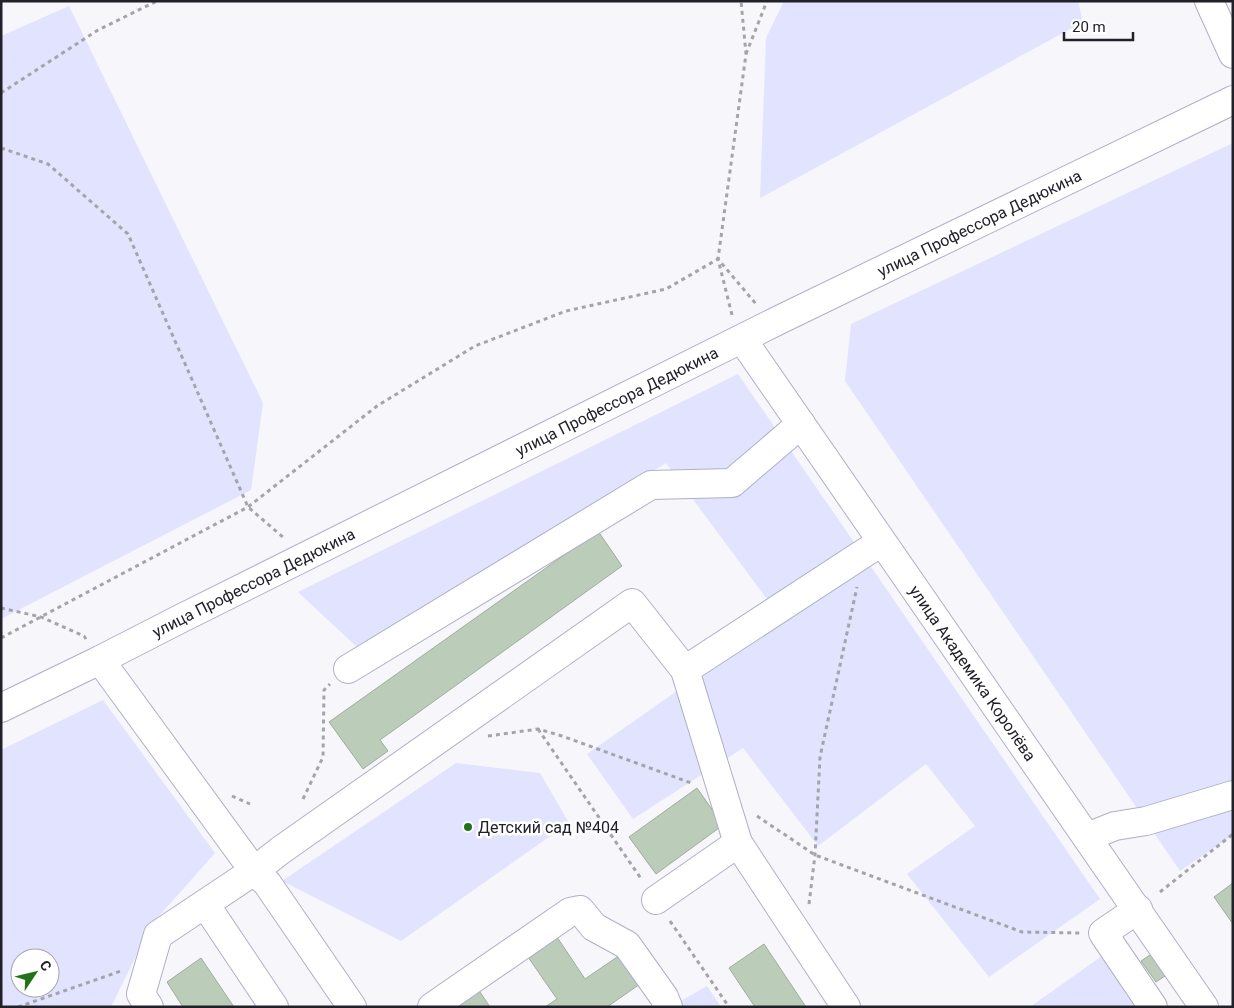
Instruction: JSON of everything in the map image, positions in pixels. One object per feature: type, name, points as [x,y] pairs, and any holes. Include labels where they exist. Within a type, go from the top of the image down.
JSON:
[{"type":"street","points":[[1208,1],[1233,54]]},
{"type":"street","name":"улица Профессора Дедюкина","points":[[1,708],[178,620],[737,327],[1233,100]]},
{"type":"street","name":"улица Академика Королёва","points":[[737,327],[801,424],[873,547],[1087,837],[1204,1007]]},
{"type":"street","points":[[348,669],[651,485],[732,482],[801,424]]},
{"type":"street","points":[[685,670],[873,547]]},
{"type":"street","points":[[149,1007],[141,994],[158,935],[254,870],[632,603],[685,670],[738,843],[846,1007]]},
{"type":"street","points":[[100,660],[254,870],[267,883],[352,1007]]},
{"type":"street","points":[[1087,837],[1115,826],[1146,821],[1233,795]]},
{"type":"street","points":[[656,900],[738,843]]},
{"type":"street","points":[[205,904],[274,1007]]},
{"type":"street","points":[[1138,909],[1103,933],[1153,1007]]},
{"type":"street","points":[[432,1007],[570,912],[580,910],[594,927],[627,945],[664,997],[668,1007]]},
{"type":"path","points":[[1,93],[98,30],[157,1]]},
{"type":"path","points":[[737,327],[718,259],[746,54],[741,1]]},
{"type":"path","points":[[746,54],[767,1]]},
{"type":"path","points":[[1,148],[48,164],[128,234],[248,507],[287,540]]},
{"type":"path","points":[[718,259],[756,304]]},
{"type":"path","points":[[1,638],[248,507],[377,406],[475,346],[566,311],[666,289],[718,259]]},
{"type":"path","points":[[809,904],[815,855],[820,757],[873,547]]},
{"type":"path","points":[[1,608],[40,617],[84,636]]},
{"type":"path","points":[[303,799],[323,758],[324,690],[348,669]]},
{"type":"path","points":[[480,738],[538,728],[724,795],[815,855],[1022,932],[1103,933]]},
{"type":"path","points":[[538,728],[729,1007]]},
{"type":"path","points":[[1160,892],[1233,834]]},
{"type":"path","points":[[18,1007],[150,962]]},
{"type":"shaded area","points":[[784,1],[1078,1],[1083,22],[760,198],[766,38]]},
{"type":"shaded area","points":[[69,6],[263,403],[251,490],[1,619],[1,36]]},
{"type":"shaded area","points":[[1233,143],[1233,835],[1180,871],[845,381],[851,324]]},
{"type":"shaded area","points":[[738,374],[1100,899],[989,977],[907,874],[975,826],[926,764],[818,846],[743,748],[633,819],[587,754],[781,618],[666,463],[361,651],[298,592]]},
{"type":"shaded area","points":[[103,700],[215,853],[151,925],[111,1007],[1,1007],[1,750]]},
{"type":"shaded area","points":[[456,763],[540,773],[569,823],[401,941],[282,881]]},
{"type":"shaded area","points":[[1116,946],[1155,1007],[1030,1007]]},
{"type":"shaded area","points":[[707,986],[721,1007],[670,1007]]},
{"type":"building","points":[[598,531],[622,566],[380,740],[388,751],[363,769],[329,722]]},
{"type":"building","points":[[697,788],[723,825],[656,874],[629,837]]},
{"type":"building","points":[[1233,883],[1233,924],[1214,897]]},
{"type":"building","points":[[557,937],[585,979],[620,955],[640,984],[607,1007],[545,1007],[557,999],[528,957]]},
{"type":"building","points":[[764,944],[806,1007],[755,1007],[729,968]]},
{"type":"building","points":[[1153,953],[1168,974],[1156,982],[1141,961]]},
{"type":"building","points":[[201,958],[234,1007],[183,1007],[167,982]]},
{"type":"building","points":[[478,989],[490,1007],[452,1007]]},
{"type":"place","name":"Детский сад №404","points":[[468,827]]}]
